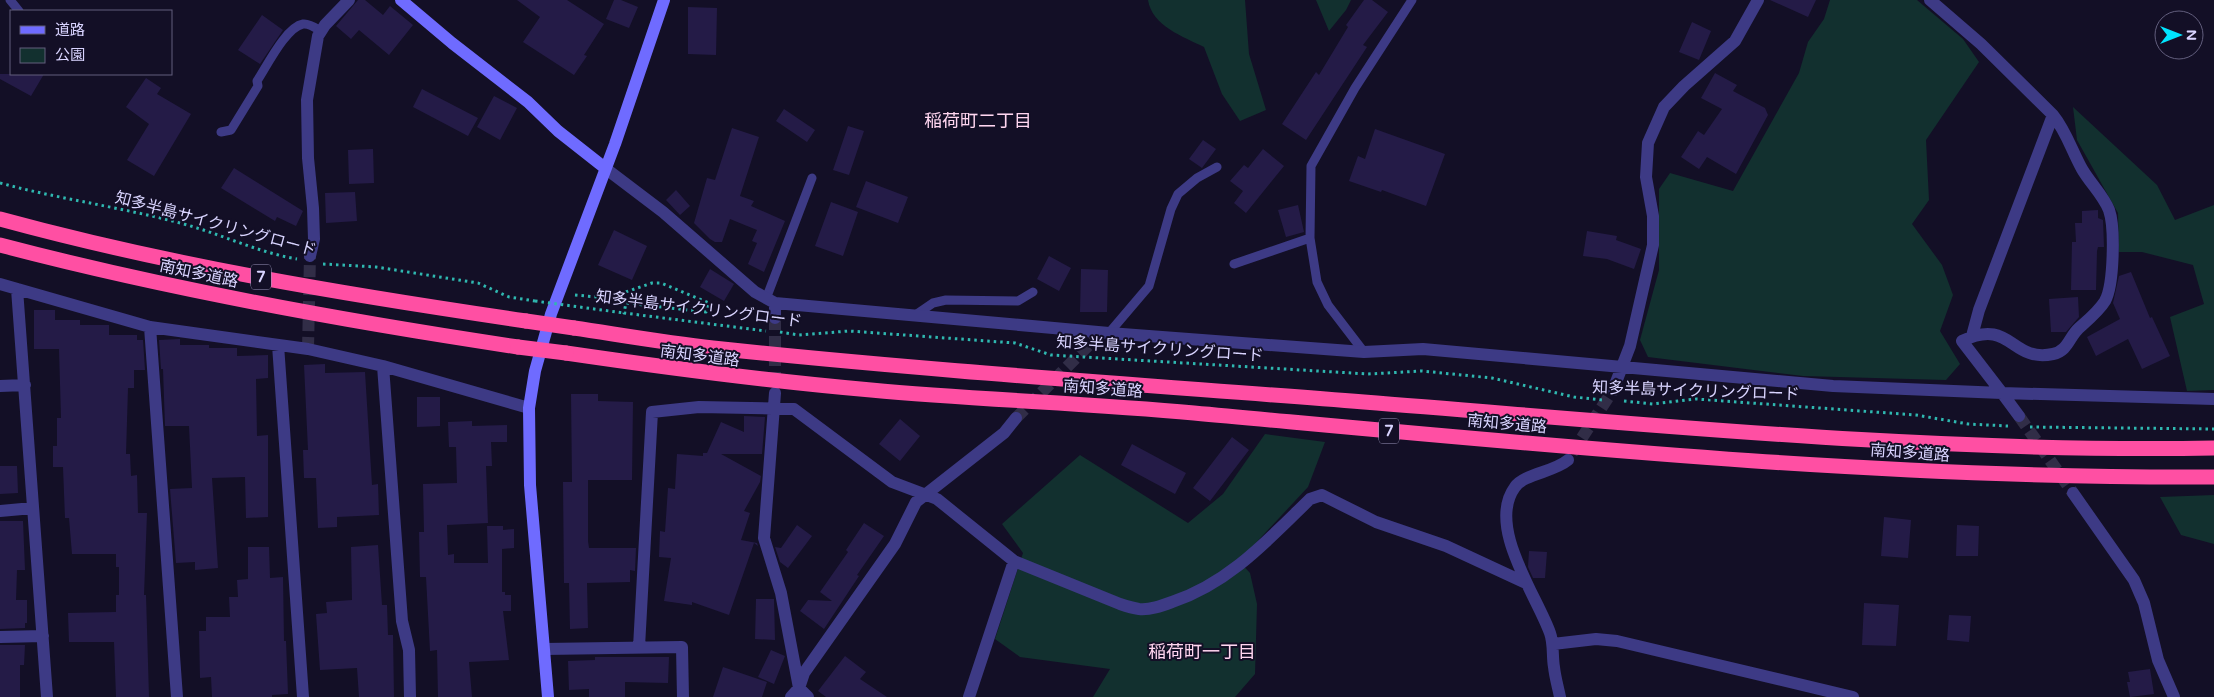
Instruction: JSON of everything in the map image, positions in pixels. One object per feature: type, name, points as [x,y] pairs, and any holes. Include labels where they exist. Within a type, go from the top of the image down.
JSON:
[{"type":"highway","name":"南知多道路","points":[[0,219],[63,236],[234,272],[382,300],[709,348],[868,363],[1708,430],[1971,446],[2123,450],[2214,448]]},
{"type":"highway","name":"南知多道路","points":[[0,245],[75,264],[339,319],[710,375],[876,390],[1117,406],[1409,433],[1710,457],[1959,472],[2121,477],[2214,477]]},
{"type":"street","points":[[308,259],[314,239],[308,158],[307,100],[318,36],[349,0]]},
{"type":"street","points":[[402,0],[452,43],[528,102],[558,131],[663,212],[755,292],[770,301],[1109,333],[1364,352],[1423,349],[1833,386],[2214,399]]},
{"type":"street","points":[[548,697],[530,484],[529,408],[535,371],[551,314],[606,168],[664,0]]},
{"type":"street","points":[[1613,395],[1630,346],[1653,244],[1653,216],[1646,177],[1646,157],[1650,136],[1664,108],[1684,86],[1735,41],[1758,0]]},
{"type":"street","points":[[1930,0],[1981,44],[2061,124],[2082,168],[2109,211],[2111,256],[2106,299],[2076,331],[2066,348],[2054,354],[2034,355],[2022,350],[2001,335],[1989,332],[1972,336],[1962,341],[2002,393],[2021,423]]},
{"type":"street","points":[[1972,336],[1979,310],[2053,115]]},
{"type":"street","points":[[0,284],[150,326],[278,345],[383,366],[529,408]]},
{"type":"street","points":[[17,289],[47,697]]},
{"type":"street","points":[[770,301],[774,318]]},
{"type":"street","points":[[150,326],[177,697]]},
{"type":"street","points":[[278,345],[303,697]]},
{"type":"street","points":[[383,366],[402,621],[409,650],[410,697]]},
{"type":"street","points":[[0,386],[24,385]]},
{"type":"street","points":[[775,393],[764,538],[781,593],[799,694]]},
{"type":"street","points":[[639,647],[652,412],[698,406],[794,409],[885,477],[924,496],[937,499],[1014,561],[1120,604],[1138,609],[1156,608],[1191,596],[1233,571],[1259,550],[1310,499],[1322,495],[1376,522],[1446,546],[1526,583]]},
{"type":"street","points":[[799,694],[804,673],[895,544],[916,502],[1004,434],[1016,418]]},
{"type":"street","points":[[1560,697],[1554,668],[1553,644],[1546,622],[1513,552],[1507,520],[1510,495],[1515,486],[1555,469],[1568,460]]},
{"type":"street","points":[[2073,493],[2134,580],[2144,603],[2158,660],[2174,697]]},
{"type":"street","points":[[0,511],[33,508]]},
{"type":"street","points":[[969,697],[1014,561]]},
{"type":"street","points":[[0,637],[42,636]]},
{"type":"street","points":[[1553,644],[1596,639],[1617,641],[1853,697]]},
{"type":"street","points":[[544,648],[682,647],[683,697]]},
{"type":"lane","points":[[10,0],[18,10]]},
{"type":"lane","points":[[1364,352],[1328,305],[1317,282],[1310,238],[1311,166],[1356,88],[1412,0]]},
{"type":"lane","points":[[221,132],[231,130],[258,86],[257,81],[290,31],[303,24],[309,24],[321,31]]},
{"type":"lane","points":[[1109,333],[1149,286],[1171,209],[1178,194],[1197,178],[1217,166]]},
{"type":"lane","points":[[770,301],[812,178]]},
{"type":"lane","points":[[1234,264],[1310,238]]},
{"type":"lane","points":[[914,316],[933,303],[946,300],[1018,301],[1033,292]]},
{"type":"path","name":"知多半島サイクリングロード","points":[[0,183],[56,198],[181,223],[278,256],[308,259],[337,266],[376,267],[478,282],[509,297],[624,313],[799,335],[849,331],[1015,343],[1051,355],[1368,374],[1430,372],[1492,378],[1574,397],[1613,395]]},
{"type":"path","points":[[575,295],[608,298],[652,283],[661,283],[709,303],[706,312],[626,303],[624,313]]},
{"type":"path","name":"知多半島サイクリングロード","points":[[1623,401],[1653,404],[1696,399],[1916,415],[1968,424],[2021,423],[2076,429],[2214,429]]},
{"type":"green space","points":[[1148,0],[1245,0],[1249,54],[1266,110],[1240,121],[1222,94],[1204,47],[1162,24],[1151,9]]},
{"type":"green space","points":[[1316,0],[1351,0],[1346,10],[1329,31]]},
{"type":"green space","points":[[1830,0],[1917,0],[1963,39],[1979,62],[1926,140],[1929,200],[1912,224],[1942,265],[1953,295],[1940,331],[1960,364],[1946,380],[1803,376],[1648,357],[1640,340],[1659,270],[1659,189],[1670,173],[1733,191],[1799,73],[1808,42],[1824,19]]},
{"type":"green space","points":[[2073,107],[2157,185],[2175,220],[2214,205],[2214,390],[2187,391],[2170,317],[2204,304],[2193,265],[2142,252],[2119,252],[2118,213],[2077,140]]},
{"type":"green space","points":[[1265,434],[1325,442],[1308,487],[1239,561],[1250,573],[1257,604],[1255,674],[1235,697],[1093,697],[1110,669],[1020,657],[995,639],[1023,553],[1002,524],[1080,455],[1188,523],[1223,494]]},
{"type":"green space","points":[[2214,495],[2214,544],[2181,535],[2160,497]]},
{"type":"building","points":[[358,0],[365,0],[383,15],[390,6],[413,25],[389,55],[359,30],[351,39],[336,26]]},
{"type":"building","points":[[517,0],[567,0],[604,24],[584,55],[587,56],[574,75],[523,42],[540,17]]},
{"type":"building","points":[[614,0],[621,0],[638,7],[629,28],[606,19]]},
{"type":"building","points":[[1364,0],[1372,0],[1388,12],[1363,45],[1367,47],[1306,140],[1282,124],[1316,72],[1319,75],[1348,27],[1346,25]]},
{"type":"building","points":[[1770,0],[1816,0],[1808,17]]},
{"type":"building","points":[[688,7],[717,8],[716,55],[688,54]]},
{"type":"building","points":[[262,15],[283,30],[260,64],[238,50]]},
{"type":"building","points":[[1692,22],[1711,31],[1699,60],[1679,52]]},
{"type":"building","points":[[1715,73],[1737,85],[1733,91],[1765,108],[1768,115],[1736,174],[1707,157],[1699,169],[1681,157],[1698,131],[1704,135],[1722,109],[1701,98]]},
{"type":"building","points":[[0,74],[43,75],[31,96],[0,79]]},
{"type":"building","points":[[146,78],[161,88],[157,94],[191,114],[154,176],[127,160],[149,124],[126,107]]},
{"type":"building","points":[[422,89],[478,118],[468,136],[413,107]]},
{"type":"building","points":[[494,96],[517,108],[500,140],[477,127]]},
{"type":"building","points":[[784,109],[815,130],[807,142],[776,121]]},
{"type":"building","points":[[848,126],[864,131],[849,175],[833,170]]},
{"type":"building","points":[[732,128],[759,137],[740,196],[754,201],[751,206],[785,221],[764,272],[748,264],[757,243],[752,241],[757,230],[730,219],[722,242],[715,242],[694,223],[707,178],[715,180]]},
{"type":"building","points":[[1375,129],[1445,154],[1426,206],[1382,190],[1381,192],[1349,181],[1358,156],[1365,159]]},
{"type":"building","points":[[1203,140],[1216,149],[1202,168],[1189,159]]},
{"type":"building","points":[[373,149],[374,183],[349,184],[348,150]]},
{"type":"building","points":[[1263,149],[1284,166],[1246,213],[1234,203],[1243,191],[1230,181],[1244,165],[1248,168]]},
{"type":"building","points":[[234,168],[303,211],[296,226],[277,217],[275,221],[221,188]]},
{"type":"building","points":[[866,181],[908,197],[898,223],[856,207]]},
{"type":"building","points":[[676,190],[690,206],[680,215],[666,200]]},
{"type":"building","points":[[355,192],[357,221],[326,223],[325,193]]},
{"type":"building","points":[[831,202],[858,212],[843,256],[815,246]]},
{"type":"building","points":[[1298,205],[1304,232],[1286,237],[1278,210]]},
{"type":"building","points":[[2098,210],[2098,218],[2103,220],[2104,247],[2098,247],[2097,251],[2096,290],[2071,290],[2072,242],[2076,242],[2075,223],[2082,223],[2082,211]]},
{"type":"building","points":[[614,230],[647,246],[632,280],[598,265]]},
{"type":"building","points":[[1587,231],[1617,236],[1616,240],[1641,249],[1634,269],[1607,259],[1583,256]]},
{"type":"building","points":[[1049,256],[1071,268],[1059,291],[1037,279]]},
{"type":"building","points":[[710,269],[734,284],[724,301],[700,287]]},
{"type":"building","points":[[1081,269],[1108,270],[1107,312],[1080,312]]},
{"type":"building","points":[[2131,272],[2150,318],[2152,317],[2170,356],[2142,369],[2128,339],[2096,356],[2087,337],[2120,319],[2113,303],[2119,276]]},
{"type":"building","points":[[2078,297],[2079,317],[2066,332],[2051,332],[2049,299]]},
{"type":"building","points":[[34,310],[55,310],[55,320],[80,320],[80,325],[109,325],[109,335],[137,335],[137,340],[143,340],[145,370],[134,370],[134,388],[128,388],[126,454],[130,454],[131,476],[137,475],[138,513],[147,513],[144,595],[146,595],[149,697],[116,697],[114,642],[69,642],[68,613],[116,612],[116,595],[119,595],[119,567],[116,567],[116,554],[72,554],[69,518],[65,518],[63,467],[53,467],[53,446],[57,446],[57,418],[61,418],[59,349],[34,349]]},
{"type":"building","points":[[180,339],[180,345],[209,345],[209,348],[237,348],[237,356],[268,355],[268,378],[256,379],[257,436],[268,435],[268,517],[246,518],[245,477],[212,478],[218,568],[195,570],[195,562],[176,563],[170,489],[192,488],[189,426],[165,426],[163,369],[161,369],[159,340]]},
{"type":"building","points":[[325,364],[325,373],[365,372],[372,485],[378,484],[379,515],[337,517],[337,527],[318,528],[316,478],[304,478],[303,450],[308,450],[304,365]]},
{"type":"building","points":[[571,394],[598,394],[598,401],[633,402],[632,480],[588,480],[588,541],[589,548],[636,548],[635,571],[630,570],[630,582],[587,583],[588,628],[570,629],[569,583],[564,583],[563,482],[572,482]]},
{"type":"building","points":[[417,397],[440,397],[440,426],[417,427]]},
{"type":"building","points":[[744,416],[765,417],[762,454],[721,454],[761,476],[760,482],[744,511],[750,513],[741,540],[757,543],[758,546],[754,543],[729,615],[692,602],[692,605],[664,601],[671,558],[659,557],[660,531],[665,532],[668,488],[675,489],[677,454],[703,456],[703,453],[707,453],[721,422],[744,432]]},
{"type":"building","points":[[900,419],[920,436],[900,461],[879,444]]},
{"type":"building","points":[[472,421],[472,426],[507,425],[507,442],[491,442],[492,466],[486,466],[488,523],[447,525],[448,555],[454,554],[454,563],[488,563],[487,526],[503,526],[503,530],[514,529],[514,548],[502,549],[502,592],[505,592],[505,595],[511,595],[511,611],[503,611],[509,660],[469,662],[472,697],[438,697],[437,650],[430,651],[426,577],[420,577],[419,532],[424,532],[423,484],[457,483],[456,447],[449,447],[448,422]]},
{"type":"building","points":[[1232,437],[1249,450],[1210,501],[1193,488]]},
{"type":"building","points":[[1132,444],[1186,473],[1175,494],[1121,465]]},
{"type":"building","points":[[0,466],[17,466],[18,493],[0,494]]},
{"type":"building","points":[[1884,517],[1911,520],[1908,558],[1881,556]]},
{"type":"building","points":[[0,521],[23,521],[25,570],[17,570],[16,600],[27,600],[27,623],[25,623],[25,628],[0,629]]},
{"type":"building","points":[[864,523],[884,536],[857,575],[859,576],[824,629],[800,611],[808,600],[832,601],[820,592],[848,552],[846,550]]},
{"type":"building","points":[[797,525],[812,536],[788,568],[780,562],[775,547],[781,548]]},
{"type":"building","points":[[1957,525],[1979,526],[1978,556],[1956,556]]},
{"type":"building","points":[[378,545],[382,605],[387,605],[388,635],[393,635],[394,697],[359,697],[357,668],[320,670],[316,614],[327,613],[326,602],[352,600],[351,547]]},
{"type":"building","points":[[248,547],[269,547],[270,578],[283,577],[284,641],[286,641],[288,694],[272,695],[272,697],[212,697],[211,677],[200,678],[199,631],[206,631],[206,617],[230,617],[229,597],[238,597],[237,580],[248,579]]},
{"type":"building","points":[[1529,551],[1547,552],[1545,578],[1533,578],[1528,567]]},
{"type":"building","points":[[756,599],[774,599],[775,640],[755,639]]},
{"type":"building","points":[[1864,603],[1899,605],[1896,646],[1862,645]]},
{"type":"building","points":[[1949,615],[1971,616],[1969,642],[1947,640]]},
{"type":"building","points":[[0,645],[25,645],[24,665],[20,665],[20,697],[0,697]]},
{"type":"building","points":[[771,650],[785,656],[774,684],[758,677]]},
{"type":"building","points":[[845,656],[866,672],[860,679],[887,697],[826,697],[818,691]]},
{"type":"building","points":[[595,657],[669,657],[668,683],[625,682],[625,697],[589,697],[589,689],[569,690],[568,661],[595,660]]},
{"type":"building","points":[[723,667],[767,682],[762,697],[713,697]]},
{"type":"building","points":[[2150,669],[2154,694],[2130,697],[2127,682],[2130,682],[2128,672]]},
{"type":"tunnel","points":[[308,349],[310,256]]},
{"type":"tunnel","points":[[775,318],[775,388]]},
{"type":"tunnel","points":[[1016,418],[1101,333]]},
{"type":"tunnel","points":[[1572,453],[1613,390]]},
{"type":"tunnel","points":[[2019,416],[2073,493]]},
{"type":"district","name":"稲荷町二丁目","points":[[978,121]]},
{"type":"district","name":"稲荷町一丁目","points":[[1202,652]]}]
